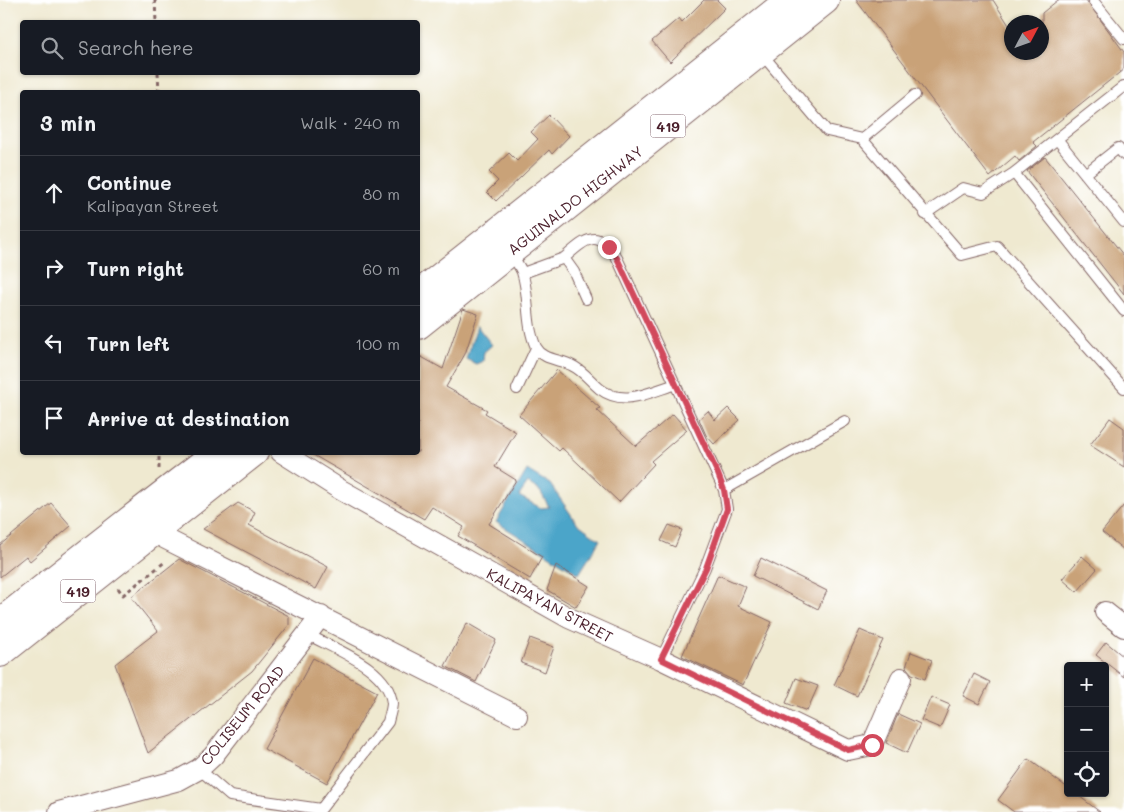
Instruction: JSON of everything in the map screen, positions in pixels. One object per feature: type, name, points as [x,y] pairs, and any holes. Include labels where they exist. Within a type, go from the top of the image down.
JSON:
[{"type":"highway","name":"AGUINALDO HIGHWAY","points":[[420,294],[510,253],[790,0]]},
{"type":"highway","name":"AGUINALDO HIGHWAY","points":[[420,322],[510,253],[826,0]]},
{"type":"highway","name":"419","points":[[0,653],[147,520],[215,455]]},
{"type":"highway","name":"419","points":[[0,623],[91,552],[147,520],[249,455]]},
{"type":"street","name":"KALIPAYAN STREET","points":[[286,455],[341,490],[569,618],[661,659],[848,750],[872,745],[900,678]]},
{"type":"street","points":[[147,520],[164,538],[517,716]]},
{"type":"street","name":"COLISEUM ROAD","points":[[59,812],[114,801],[179,780],[199,769],[213,756],[321,616]]},
{"type":"lane","points":[[1093,2],[1124,39]]},
{"type":"lane","points":[[761,53],[827,131],[862,139],[962,255],[998,246],[1124,388]]},
{"type":"lane","points":[[925,214],[963,188],[983,194],[1014,173],[1124,86]]},
{"type":"lane","points":[[862,139],[915,95]]},
{"type":"lane","points":[[1057,139],[1124,222]]},
{"type":"lane","points":[[1085,174],[1118,148],[1124,155]]},
{"type":"lane","points":[[1014,173],[1124,311]]},
{"type":"lane","points":[[661,659],[706,568],[727,509],[724,490],[676,384],[617,258],[609,247],[596,238],[588,238],[564,258],[510,253],[536,348],[544,357],[562,361],[582,370],[599,388],[612,397],[630,399],[676,384]]},
{"type":"lane","points":[[564,258],[574,272],[586,299]]},
{"type":"lane","points":[[517,389],[536,348]]},
{"type":"lane","points":[[724,490],[845,421]]},
{"type":"lane","points":[[199,769],[230,796],[321,809],[388,722],[392,705],[388,687],[376,671],[307,634]]},
{"type":"path","points":[[156,1],[156,20]]},
{"type":"path","points":[[158,75],[159,90]]},
{"type":"path","points":[[113,581],[123,595],[183,547]]},
{"type":"water","points":[[477,326],[492,345],[484,352],[483,361],[476,364],[466,359]]},
{"type":"water","points":[[527,470],[550,484],[577,523],[600,540],[579,574],[496,522]],"holes":[[[528,483],[540,491],[549,507],[541,508],[519,496]]]},
{"type":"building","points":[[704,0],[717,0],[725,8],[670,62],[652,41],[679,18],[682,22]]},
{"type":"building","points":[[856,0],[993,0],[1004,17],[1004,60],[1049,60],[1049,15],[1042,15],[1042,13],[1058,0],[1086,0],[1124,52],[1124,69],[1033,142],[1037,146],[1019,161],[1015,156],[990,177]]},
{"type":"building","points":[[549,115],[569,136],[552,154],[549,150],[496,201],[487,192],[498,181],[489,172],[509,153],[517,161],[538,139],[531,132]]},
{"type":"building","points":[[1045,157],[1124,256],[1124,294],[1027,171]]},
{"type":"building","points":[[463,309],[478,314],[465,354],[446,387],[487,410],[485,413],[516,432],[495,467],[516,480],[489,524],[542,557],[530,579],[458,536],[464,527],[432,507],[424,519],[313,455],[420,455],[420,356],[443,369]]},
{"type":"building","points":[[557,370],[600,408],[597,410],[636,446],[673,414],[687,430],[651,461],[654,464],[619,502],[562,448],[559,451],[519,415]]},
{"type":"building","points":[[728,408],[740,420],[714,444],[706,435],[699,419],[708,411],[715,420]]},
{"type":"building","points":[[1110,418],[1124,428],[1124,467],[1090,445]]},
{"type":"building","points":[[51,503],[71,526],[30,561],[26,556],[0,577],[0,545]]},
{"type":"building","points":[[238,503],[255,512],[249,525],[328,567],[316,589],[203,529]]},
{"type":"building","points":[[1124,505],[1124,550],[1102,532]]},
{"type":"building","points":[[669,525],[682,530],[675,547],[661,541]]},
{"type":"building","points":[[1082,556],[1097,569],[1077,592],[1062,579]]},
{"type":"building","points":[[761,558],[827,591],[818,609],[753,576]]},
{"type":"building","points":[[179,559],[289,616],[289,625],[252,671],[148,753],[115,664],[158,631],[131,597]]},
{"type":"building","points":[[556,565],[589,586],[576,607],[547,590]]},
{"type":"building","points":[[718,575],[746,587],[738,606],[772,622],[743,685],[682,656]]},
{"type":"building","points":[[467,623],[496,640],[476,682],[445,666]]},
{"type":"building","points":[[860,630],[883,640],[857,696],[834,685]]},
{"type":"building","points":[[530,638],[554,647],[545,672],[521,663]]},
{"type":"building","points":[[1106,642],[1124,657],[1124,677],[1109,665],[1109,662],[1105,662],[1096,655]]},
{"type":"building","points":[[911,652],[932,660],[925,679],[912,674],[906,667]]},
{"type":"building","points":[[313,658],[377,692],[327,783],[264,749]]},
{"type":"building","points":[[974,674],[990,682],[979,704],[963,696]]},
{"type":"building","points":[[796,678],[818,686],[807,711],[786,703]]},
{"type":"building","points":[[931,697],[950,705],[940,728],[921,720]]},
{"type":"building","points":[[898,714],[920,724],[907,753],[886,743]]},
{"type":"building","points":[[1028,759],[1064,785],[1064,797],[1080,797],[1100,812],[1014,812],[998,800]]},
{"type":"route","points":[[609,247],[617,258],[718,474],[724,490],[727,509],[706,568],[661,659],[756,707],[848,750],[872,745]]}]
